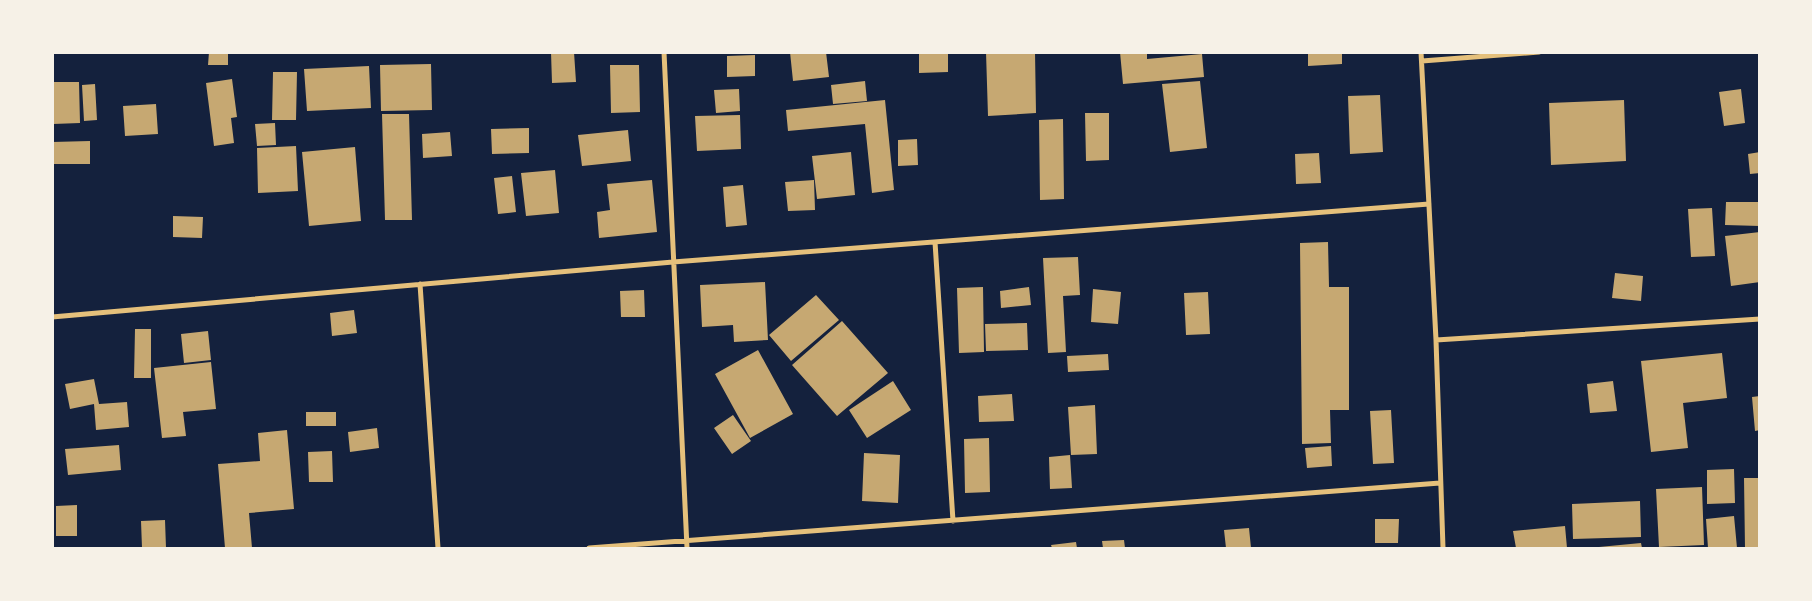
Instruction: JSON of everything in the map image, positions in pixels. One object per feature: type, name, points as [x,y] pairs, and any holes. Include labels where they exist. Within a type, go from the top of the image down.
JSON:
[{"type":"street","points":[[664,52],[687,548]]},
{"type":"street","points":[[1421,52],[1436,340],[1443,548]]},
{"type":"street","points":[[1422,61],[1539,52]]},
{"type":"street","points":[[52,316],[673,262],[1429,204]]},
{"type":"street","points":[[935,242],[953,522]]},
{"type":"street","points":[[420,284],[438,548]]},
{"type":"street","points":[[1436,340],[1760,319]]},
{"type":"street","points":[[589,548],[953,522],[1440,483]]},
{"type":"building","points":[[209,52],[228,52],[228,65],[208,65]]},
{"type":"building","points":[[551,52],[574,52],[576,82],[552,83]]},
{"type":"building","points":[[790,52],[826,52],[829,77],[793,81]]},
{"type":"building","points":[[919,52],[948,52],[948,72],[919,73]]},
{"type":"building","points":[[986,52],[1035,52],[1036,113],[988,116]]},
{"type":"building","points":[[1120,52],[1147,52],[1147,59],[1202,54],[1204,77],[1123,84]]},
{"type":"building","points":[[1308,52],[1342,52],[1342,64],[1308,66]]},
{"type":"building","points":[[755,55],[755,76],[727,77],[727,56]]},
{"type":"building","points":[[431,64],[432,110],[381,111],[380,65]]},
{"type":"building","points":[[610,65],[639,65],[640,112],[611,113]]},
{"type":"building","points":[[369,66],[371,108],[307,111],[304,69]]},
{"type":"building","points":[[273,72],[297,72],[296,120],[272,120]]},
{"type":"building","points":[[232,79],[237,117],[231,118],[234,143],[214,146],[206,83]]},
{"type":"building","points":[[865,81],[867,101],[833,104],[831,85]]},
{"type":"building","points":[[1200,81],[1207,148],[1170,152],[1162,84]]},
{"type":"building","points":[[52,82],[79,82],[80,123],[53,124]]},
{"type":"building","points":[[95,84],[97,120],[84,121],[82,85]]},
{"type":"building","points":[[739,89],[740,111],[716,113],[714,90]]},
{"type":"building","points":[[1741,89],[1745,123],[1724,126],[1719,92]]},
{"type":"building","points":[[1380,95],[1383,152],[1350,154],[1348,96]]},
{"type":"building","points":[[885,100],[894,190],[872,193],[865,124],[788,131],[786,110]]},
{"type":"building","points":[[1624,100],[1626,161],[1551,165],[1549,103]]},
{"type":"building","points":[[156,104],[158,134],[125,136],[123,106]]},
{"type":"building","points":[[1085,113],[1109,113],[1109,160],[1086,161]]},
{"type":"building","points":[[382,114],[409,114],[412,220],[385,220]]},
{"type":"building","points":[[740,115],[741,149],[697,151],[695,116]]},
{"type":"building","points":[[1063,119],[1064,199],[1040,200],[1039,120]]},
{"type":"building","points":[[275,123],[276,145],[257,146],[255,124]]},
{"type":"building","points":[[529,128],[529,153],[492,154],[491,129]]},
{"type":"building","points":[[628,130],[631,161],[582,166],[578,135]]},
{"type":"building","points":[[450,132],[452,156],[423,158],[422,134]]},
{"type":"building","points":[[917,139],[918,165],[898,166],[898,140]]},
{"type":"building","points":[[90,141],[90,164],[52,164],[52,142]]},
{"type":"building","points":[[296,146],[298,191],[258,193],[257,148]]},
{"type":"building","points":[[355,147],[361,221],[309,226],[302,152]]},
{"type":"building","points":[[851,152],[855,195],[817,199],[812,156]]},
{"type":"building","points":[[1760,152],[1760,173],[1750,174],[1748,154]]},
{"type":"building","points":[[1319,153],[1321,183],[1296,184],[1295,154]]},
{"type":"building","points":[[555,170],[559,213],[526,216],[521,173]]},
{"type":"building","points":[[512,176],[516,212],[498,214],[494,178]]},
{"type":"building","points":[[652,180],[657,232],[599,238],[597,212],[610,210],[607,184]]},
{"type":"building","points":[[814,180],[815,210],[788,211],[785,182]]},
{"type":"building","points":[[743,185],[747,225],[726,227],[723,187]]},
{"type":"building","points":[[1726,202],[1760,202],[1760,226],[1725,225]]},
{"type":"building","points":[[1712,208],[1715,256],[1691,257],[1688,209]]},
{"type":"building","points":[[173,216],[203,217],[202,238],[173,237]]},
{"type":"building","points":[[1760,232],[1760,282],[1731,286],[1725,236]]},
{"type":"building","points":[[1328,242],[1329,287],[1349,287],[1349,410],[1330,410],[1331,443],[1302,444],[1300,243]]},
{"type":"building","points":[[1078,257],[1080,295],[1063,296],[1066,352],[1048,353],[1043,258]]},
{"type":"building","points":[[1615,273],[1643,276],[1641,301],[1612,298]]},
{"type":"building","points":[[765,282],[768,340],[734,342],[733,325],[702,327],[700,285]]},
{"type":"building","points":[[983,287],[984,352],[959,353],[957,288]]},
{"type":"building","points":[[1029,287],[1031,305],[1001,308],[1000,291]]},
{"type":"building","points":[[1093,289],[1121,292],[1118,324],[1091,322]]},
{"type":"building","points":[[644,290],[645,317],[621,317],[620,291]]},
{"type":"building","points":[[1208,292],[1210,334],[1186,335],[1184,293]]},
{"type":"building","points":[[816,295],[839,320],[791,361],[769,335]]},
{"type":"building","points":[[354,310],[357,333],[332,336],[330,313]]},
{"type":"building","points":[[842,321],[888,373],[837,416],[792,365]]},
{"type":"building","points":[[1027,323],[1028,350],[986,351],[985,324]]},
{"type":"building","points":[[135,329],[151,329],[151,378],[134,378]]},
{"type":"building","points":[[208,331],[211,360],[184,363],[181,334]]},
{"type":"building","points":[[758,350],[793,414],[750,438],[715,374]]},
{"type":"building","points":[[1722,353],[1727,398],[1683,403],[1688,448],[1651,452],[1641,361]]},
{"type":"building","points":[[1108,354],[1109,370],[1068,372],[1067,356]]},
{"type":"building","points":[[211,362],[216,409],[183,412],[186,436],[162,438],[154,368]]},
{"type":"building","points":[[94,379],[99,404],[127,402],[129,427],[96,430],[94,404],[70,409],[65,384]]},
{"type":"building","points":[[893,381],[911,410],[867,438],[849,410]]},
{"type":"building","points":[[1613,381],[1617,411],[1590,413],[1587,384]]},
{"type":"building","points":[[1012,394],[1014,421],[979,422],[978,396]]},
{"type":"building","points":[[1760,396],[1760,430],[1755,431],[1752,397]]},
{"type":"building","points":[[1095,405],[1097,454],[1071,455],[1068,407]]},
{"type":"building","points":[[1391,410],[1394,463],[1373,464],[1370,411]]},
{"type":"building","points":[[306,412],[336,412],[336,426],[306,426]]},
{"type":"building","points":[[733,415],[751,441],[732,454],[714,428]]},
{"type":"building","points":[[377,428],[379,448],[350,452],[348,432]]},
{"type":"building","points":[[287,430],[294,509],[249,513],[252,548],[225,548],[218,464],[260,461],[258,433]]},
{"type":"building","points":[[989,438],[990,492],[965,493],[964,439]]},
{"type":"building","points":[[119,445],[121,470],[68,475],[65,449]]},
{"type":"building","points":[[1331,446],[1332,466],[1307,468],[1305,448]]},
{"type":"building","points":[[332,451],[333,482],[309,482],[308,452]]},
{"type":"building","points":[[864,453],[900,455],[898,503],[862,501]]},
{"type":"building","points":[[1070,455],[1072,488],[1050,489],[1049,457]]},
{"type":"building","points":[[1734,469],[1735,503],[1707,504],[1707,470]]},
{"type":"building","points":[[1744,478],[1760,478],[1760,548],[1745,548]]},
{"type":"building","points":[[1702,487],[1704,545],[1659,547],[1656,489]]},
{"type":"building","points":[[1640,501],[1641,537],[1573,539],[1572,504]]},
{"type":"building","points":[[77,505],[77,536],[56,536],[56,506]]},
{"type":"building","points":[[1734,516],[1737,548],[1708,548],[1706,519]]},
{"type":"building","points":[[1375,519],[1399,519],[1398,543],[1375,543]]},
{"type":"building","points":[[165,520],[166,548],[142,548],[141,521]]},
{"type":"building","points":[[1565,526],[1567,548],[1516,548],[1513,531]]},
{"type":"building","points":[[1249,528],[1251,548],[1226,548],[1224,530]]},
{"type":"building","points":[[1124,540],[1125,548],[1103,548],[1102,541]]},
{"type":"building","points":[[1076,542],[1077,548],[1052,548],[1051,545]]},
{"type":"building","points":[[1641,543],[1642,548],[1599,548],[1599,547]]}]
